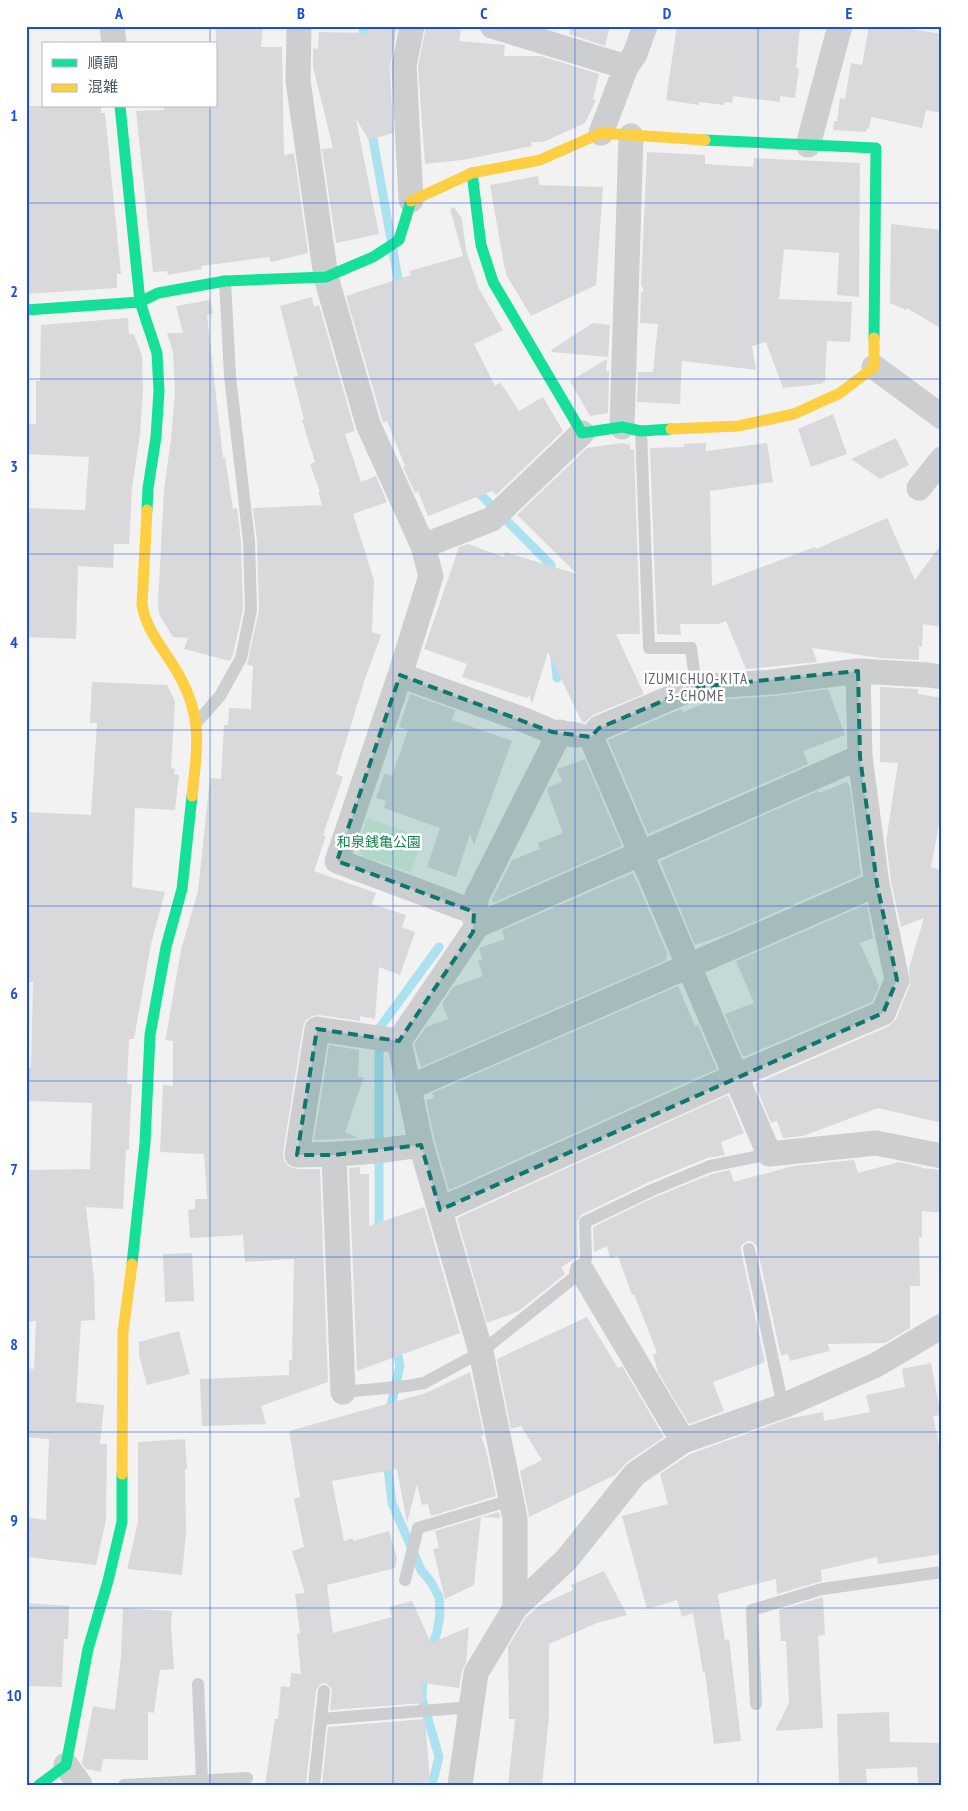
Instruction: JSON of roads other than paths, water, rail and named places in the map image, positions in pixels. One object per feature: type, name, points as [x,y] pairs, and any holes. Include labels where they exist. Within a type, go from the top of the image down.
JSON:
[{"type":"street","points":[[112,26],[114,42]]},
{"type":"street","points":[[299,26],[298,81],[326,278],[368,424],[423,546],[431,576],[338,861],[439,899],[473,916],[641,854],[860,757]]},
{"type":"street","points":[[26,310],[140,302],[158,293],[225,281],[326,278],[373,257],[399,240],[411,200],[404,66],[412,26]]},
{"type":"street","points":[[492,26],[626,67]]},
{"type":"street","points":[[601,133],[626,67],[635,54],[645,26]]},
{"type":"street","points":[[808,145],[840,26]]},
{"type":"street","points":[[39,1785],[73,1775],[88,1649],[108,1581],[122,1522],[123,1332],[138,1217],[145,1143],[150,1035],[166,947],[182,889],[197,754],[197,722],[190,697],[181,678],[149,629],[144,618],[142,604],[148,488],[156,437],[159,391],[157,353],[140,302],[120,108]]},
{"type":"street","points":[[411,200],[472,173],[540,160],[601,133],[876,148],[874,367]]},
{"type":"street","points":[[631,136],[632,429]]},
{"type":"street","points":[[472,173],[481,245],[493,282],[582,433]]},
{"type":"street","points":[[423,546],[500,513],[582,433],[632,429],[738,426],[794,414],[840,394],[874,367]]},
{"type":"street","points":[[874,367],[942,417]]},
{"type":"street","points":[[918,488],[942,459]]},
{"type":"street","points":[[440,1210],[736,1076],[883,1013],[897,980],[877,884],[860,757],[858,671]]},
{"type":"street","points":[[591,737],[599,728],[696,687],[773,682],[858,671],[928,674],[942,677]]},
{"type":"street","points":[[400,675],[556,732],[591,737]]},
{"type":"street","points":[[383,1039],[474,932],[473,916],[477,896],[556,732]]},
{"type":"street","points":[[591,737],[768,1154],[876,1143],[942,1156]]},
{"type":"street","points":[[408,1088],[877,884]]},
{"type":"street","points":[[383,1039],[317,1029],[297,1155],[362,1153],[421,1145]]},
{"type":"street","points":[[383,1039],[408,1088],[421,1145],[481,1352],[515,1518],[515,1608]]},
{"type":"street","points":[[334,1155],[343,1392]]},
{"type":"street","points":[[582,1271],[683,1440]]},
{"type":"street","points":[[460,1785],[476,1673],[515,1608],[567,1559],[635,1474],[683,1440],[783,1406],[876,1365],[942,1326]]},
{"type":"lane","points":[[197,722],[220,696],[241,658],[251,610],[249,541],[230,376],[225,281]]},
{"type":"lane","points":[[632,429],[649,648],[691,648],[696,687]]},
{"type":"lane","points":[[343,1392],[424,1383],[481,1352],[582,1271],[586,1258],[585,1222],[652,1190],[710,1166],[768,1154]]},
{"type":"lane","points":[[749,1249],[783,1406]]},
{"type":"lane","points":[[405,1580],[418,1528],[511,1500]]},
{"type":"lane","points":[[756,1704],[752,1610],[822,1589],[942,1572]]},
{"type":"lane","points":[[198,1684],[202,1780]]},
{"type":"lane","points":[[314,1785],[324,1691]]},
{"type":"lane","points":[[321,1718],[472,1707]]},
{"type":"lane","points":[[124,1785],[247,1778]]},
{"type":"waterway","points":[[362,43],[364,26]]},
{"type":"waterway","points":[[371,128],[400,290]]},
{"type":"waterway","points":[[474,488],[551,565],[550,578]]},
{"type":"waterway","points":[[555,658],[557,678]]},
{"type":"waterway","points":[[379,1233],[379,1055],[381,1026],[439,947]]},
{"type":"waterway","points":[[389,1414],[400,1366],[396,1346]]},
{"type":"waterway","points":[[387,1459],[392,1503],[421,1570],[431,1582],[439,1597],[440,1615],[430,1653]]},
{"type":"waterway","points":[[423,1673],[422,1698],[439,1757],[432,1785]]},
{"type":"district","name":"IZUMICHUO-KITA 3-CHOME","points":[[696,686]]},
{"type":"park label","name":"和泉銭亀公園","points":[[379,842]]}]
